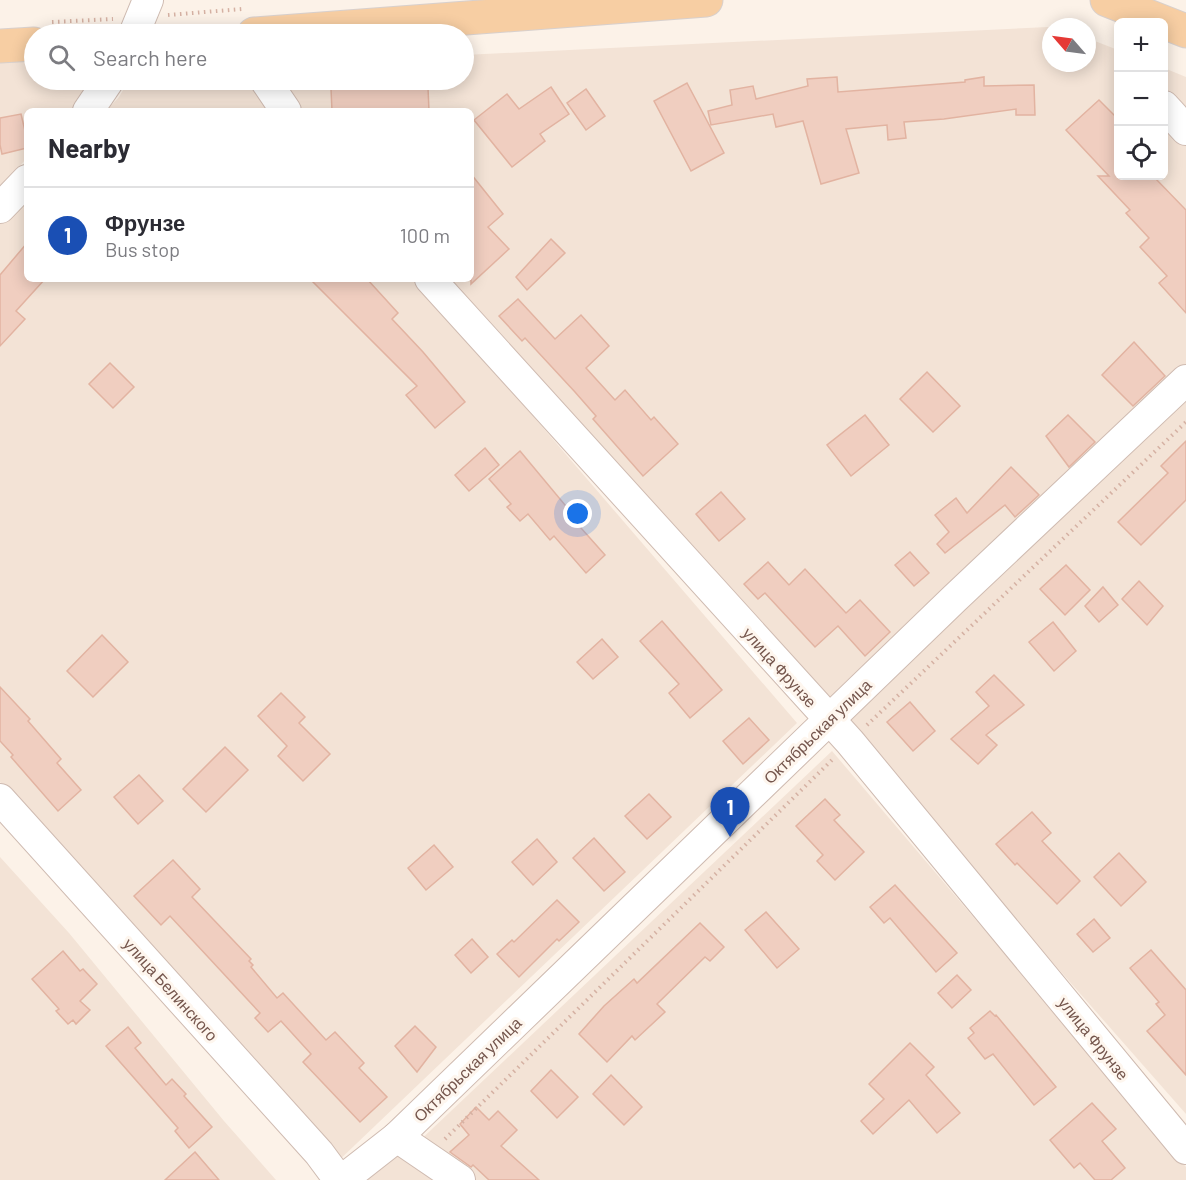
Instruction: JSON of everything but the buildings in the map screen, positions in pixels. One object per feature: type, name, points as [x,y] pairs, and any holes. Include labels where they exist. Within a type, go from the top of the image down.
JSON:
[{"type":"main road","points":[[250,22],[706,0]]},
{"type":"main road","points":[[1107,0],[1150,12],[1186,32]]},
{"type":"main road","points":[[0,46],[24,38]]},
{"type":"street","points":[[90,108],[102,90]]},
{"type":"street","points":[[271,90],[284,108]]},
{"type":"street","points":[[1168,110],[1186,130]]},
{"type":"street","points":[[0,208],[24,183]]},
{"type":"street","name":"улица Фрунзе","points":[[433,282],[850,742],[1186,1149]]},
{"type":"street","name":"Октябрьская улица","points":[[341,1180],[398,1137],[829,720],[1186,380]]},
{"type":"street","name":"улица Белинского","points":[[0,799],[341,1180]]},
{"type":"street","points":[[398,1137],[460,1180]]},
{"type":"path","points":[[97,24],[141,17],[250,22]]},
{"type":"path","points":[[426,1157],[850,742],[1186,422]]},
{"type":"shaded area","points":[[1042,27],[1042,72],[1096,72],[1096,41],[1114,48],[1114,180],[1168,180],[1168,70],[1186,77],[1186,385],[840,717],[446,282],[474,282],[474,108],[297,108],[288,90],[474,90],[474,55]]},
{"type":"shaded area","points":[[24,60],[24,90],[91,90],[74,108],[24,108],[24,161],[0,187],[0,61]]},
{"type":"shaded area","points":[[123,90],[256,90],[268,108],[109,108]]},
{"type":"shaded area","points":[[24,198],[24,282],[418,282],[797,723],[333,1166],[0,782],[0,224]]},
{"type":"shaded area","points":[[1186,393],[1186,1114],[843,724]]},
{"type":"shaded area","points":[[832,751],[1186,1167],[1186,1180],[461,1180],[413,1147]]},
{"type":"shaded area","points":[[0,857],[69,933],[224,1121],[276,1180],[0,1180]]},
{"type":"shaded area","points":[[395,1144],[446,1180],[358,1180]]},
{"type":"place","name":"Фрунзе","points":[[730,837]]}]
